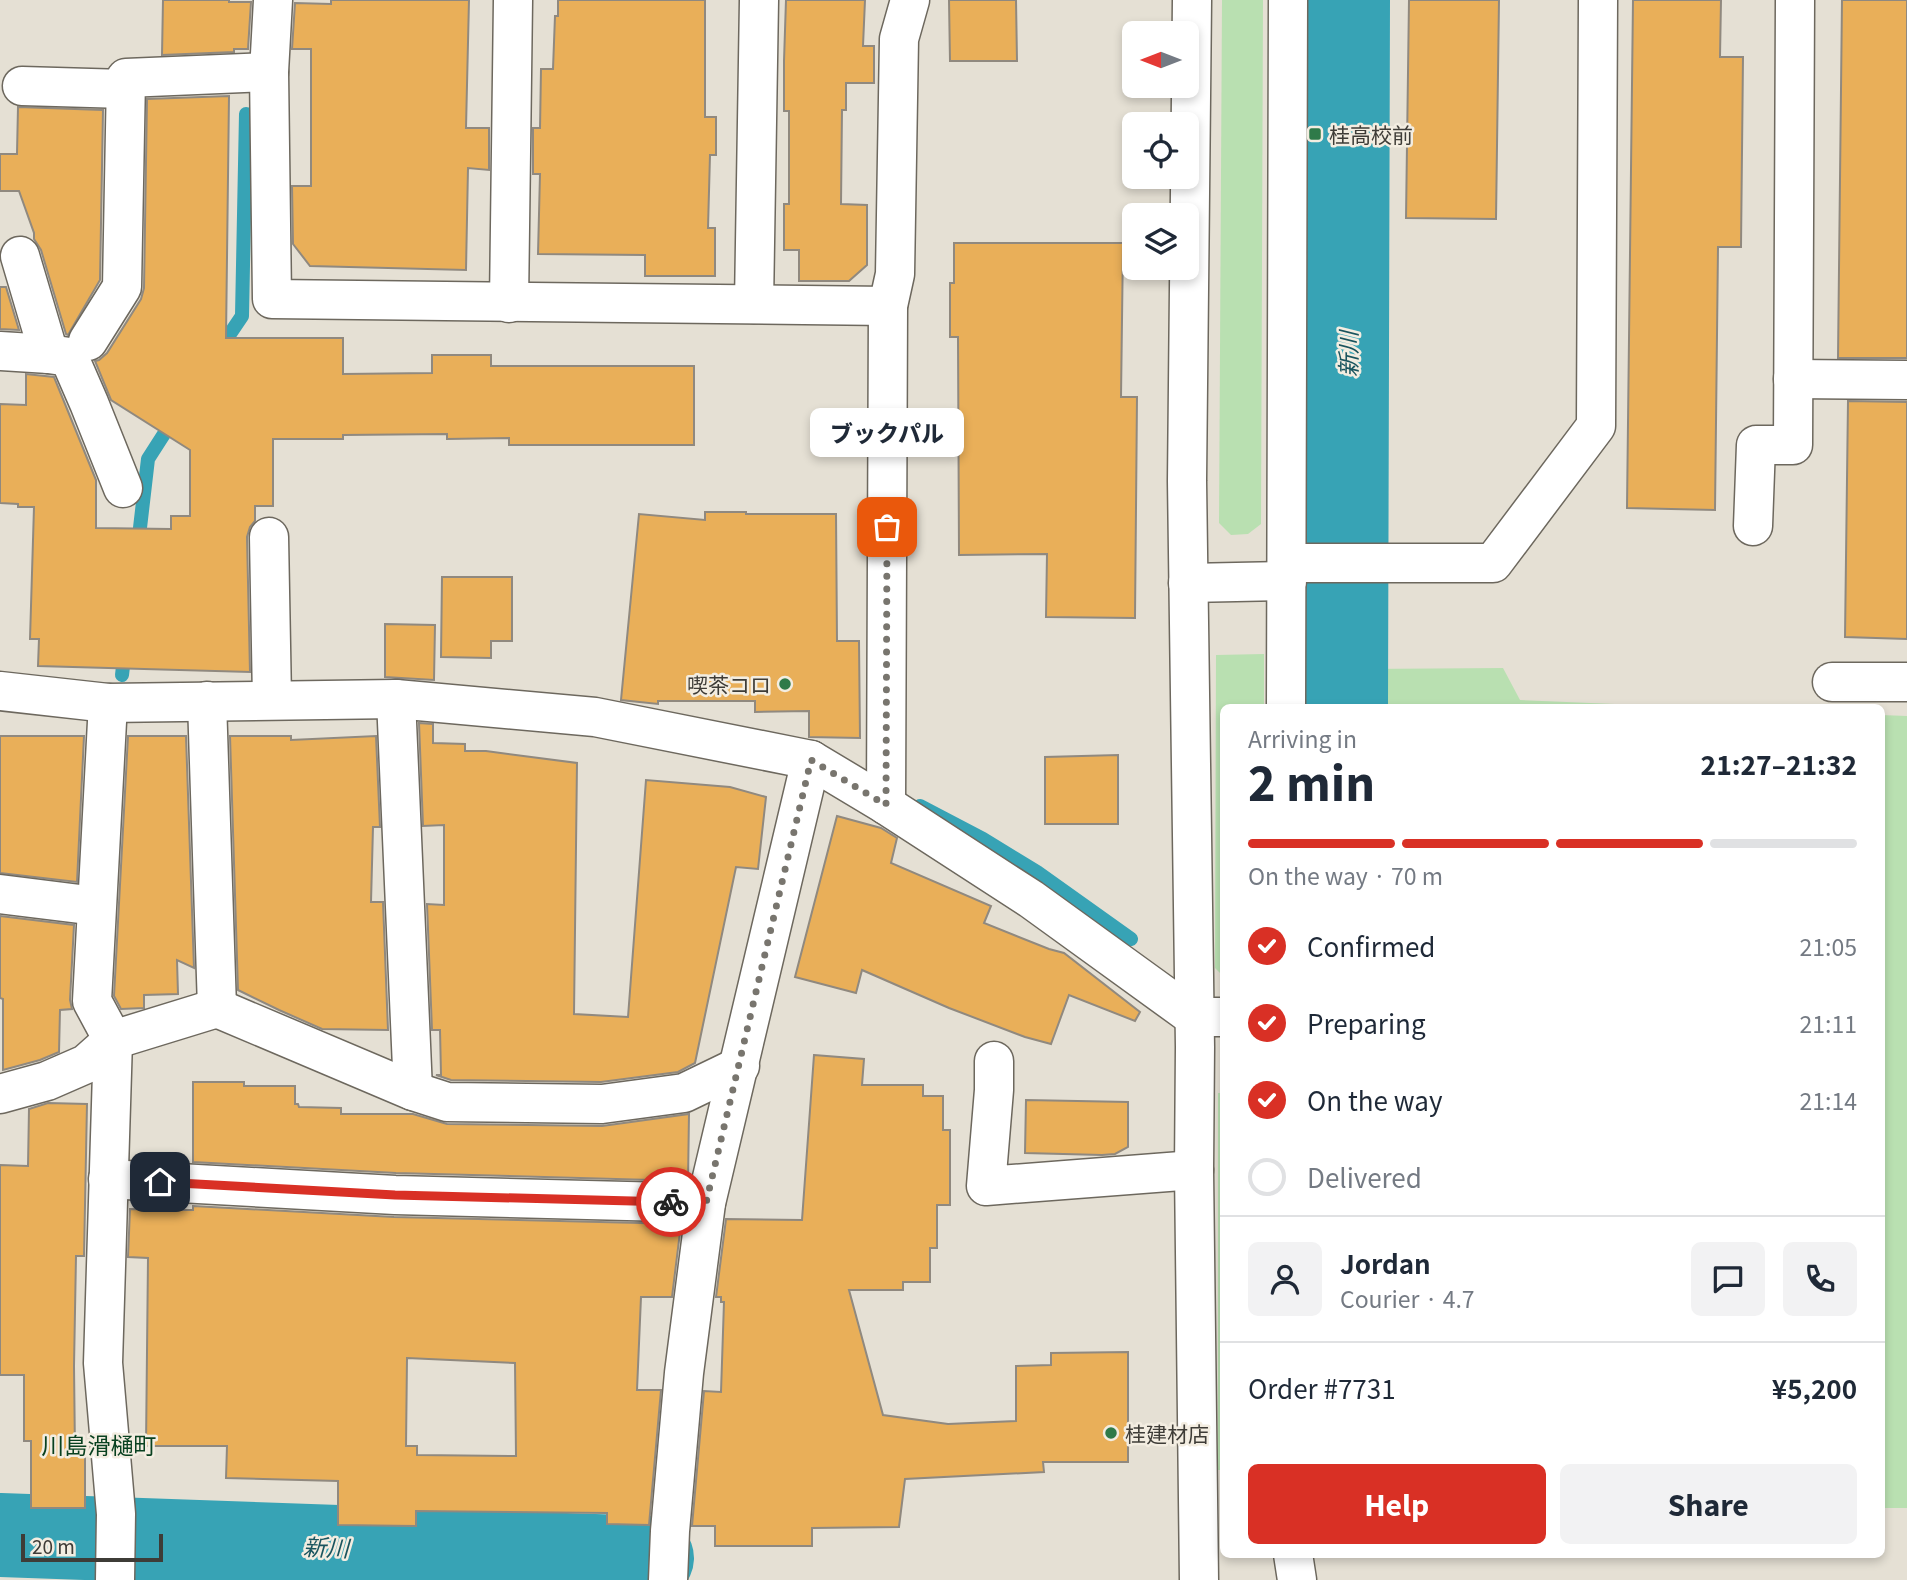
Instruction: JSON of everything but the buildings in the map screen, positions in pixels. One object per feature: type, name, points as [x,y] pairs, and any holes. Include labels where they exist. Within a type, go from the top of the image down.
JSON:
[{"type":"street","points":[[273,0],[270,72],[272,299],[888,306]]},
{"type":"street","points":[[509,303],[513,0]]},
{"type":"street","points":[[754,304],[759,0]]},
{"type":"street","points":[[886,805],[888,306],[895,274],[899,39],[909,0]]},
{"type":"street","points":[[1192,0],[1188,583],[1209,1017],[1194,1170],[1199,1580]]},
{"type":"street","points":[[1286,704],[1288,0]]},
{"type":"street","points":[[1188,583],[1287,572],[1493,563],[1596,426],[1598,0]]},
{"type":"street","points":[[1753,526],[1756,445],[1793,445],[1795,0]]},
{"type":"street","points":[[69,351],[122,287],[126,78],[270,72]]},
{"type":"street","points":[[22,86],[125,89]]},
{"type":"street","points":[[20,256],[69,351],[123,488]]},
{"type":"street","points":[[0,351],[69,351]]},
{"type":"street","points":[[1793,379],[1907,380]]},
{"type":"street","points":[[269,537],[272,700]]},
{"type":"street","points":[[1832,682],[1907,682]]},
{"type":"street","points":[[0,691],[108,702],[396,699],[596,717],[811,760],[886,805],[1209,1017]]},
{"type":"street","points":[[396,699],[413,1091]]},
{"type":"street","points":[[207,701],[217,1008]]},
{"type":"street","points":[[108,702],[92,1001],[113,1040],[103,1363],[116,1514],[115,1568]]},
{"type":"street","points":[[668,1580],[684,1373],[706,1203],[811,760]]},
{"type":"street","points":[[0,894],[96,906]]},
{"type":"street","points":[[0,1094],[47,1081],[86,1064],[113,1040],[217,1008],[413,1091],[447,1102],[602,1104],[684,1093],[740,1066]]},
{"type":"street","points":[[994,1060],[986,1186],[1194,1170]]},
{"type":"street","points":[[108,1179],[395,1195],[706,1203]]},
{"type":"street","points":[[1294,1558],[1297,1580]]},
{"type":"green space","points":[[1222,0],[1263,0],[1261,524],[1248,534],[1231,535],[1219,523]]},
{"type":"green space","points":[[1264,654],[1264,704],[1220,704],[1220,973],[1215,968],[1216,655]]},
{"type":"green space","points":[[1503,668],[1520,700],[1615,704],[1361,704],[1362,669]]},
{"type":"green space","points":[[1885,715],[1907,716],[1907,1508],[1885,1508]]},
{"type":"green space","points":[[1218,1093],[1220,1093],[1220,1470]]},
{"type":"waterway","name":"新川","points":[[1346,704],[1348,0]]},
{"type":"waterway","points":[[217,353],[242,316],[246,114]]},
{"type":"waterway","points":[[138,545],[148,459],[173,420]]},
{"type":"waterway","points":[[122,675],[125,649]]},
{"type":"waterway","points":[[920,806],[983,839],[1037,872],[1131,939]]},
{"type":"waterway","name":"新川","points":[[0,1535],[652,1558]]},
{"type":"way so far","points":[[671,1202],[706,1203],[811,760],[886,805],[887,527]]},
{"type":"place","name":"桂高校前","points":[[1315,134]]},
{"type":"place","name":"ブックパル","points":[[887,527]]},
{"type":"place","name":"喫茶コロ","points":[[785,684]]},
{"type":"place","name":"桂建材店","points":[[1111,1433]]},
{"type":"district","name":"川島滑樋町","points":[[99,1444]]},
{"type":"route","points":[[160,1182],[395,1195],[671,1202]]}]
